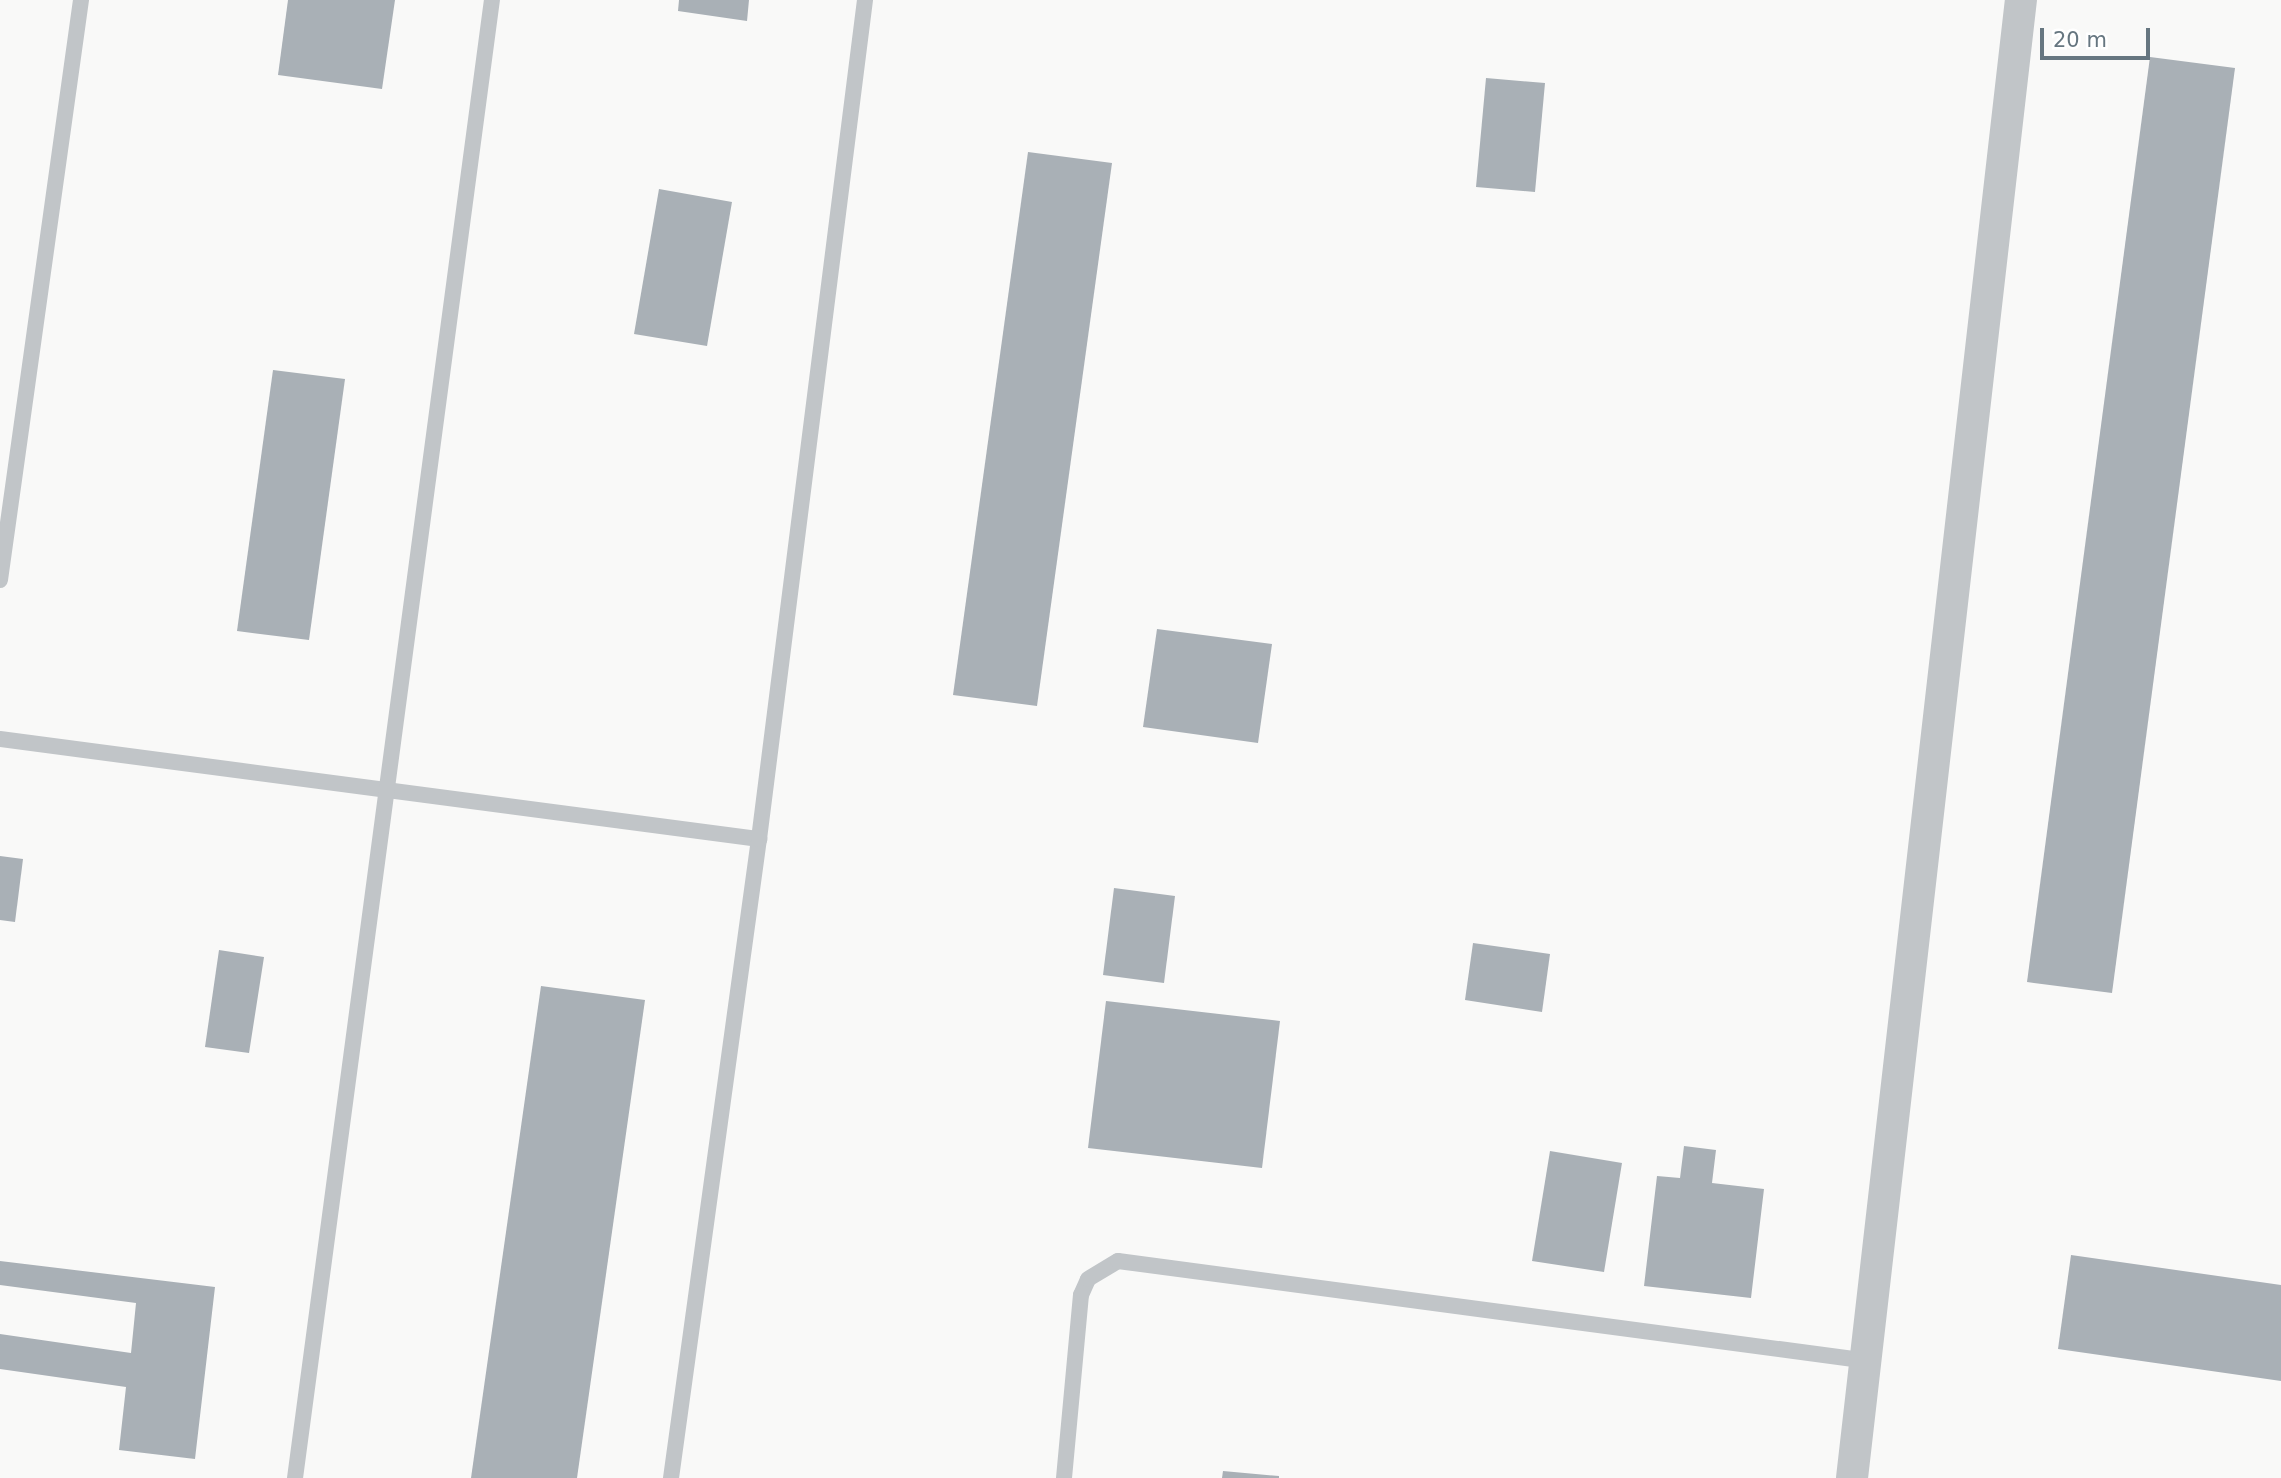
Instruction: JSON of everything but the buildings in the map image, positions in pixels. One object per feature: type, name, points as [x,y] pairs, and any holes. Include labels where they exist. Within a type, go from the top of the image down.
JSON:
[{"type":"street","points":[[1852,1478],[1868,1360],[2021,0]]},
{"type":"lane","points":[[0,580],[81,0]]},
{"type":"lane","points":[[295,1478],[389,794],[492,0]]},
{"type":"lane","points":[[671,1478],[759,839],[865,0]]},
{"type":"lane","points":[[0,739],[389,794],[759,839]]},
{"type":"lane","points":[[1065,1478],[1081,1295],[1088,1279],[1118,1261],[1868,1360]]}]
